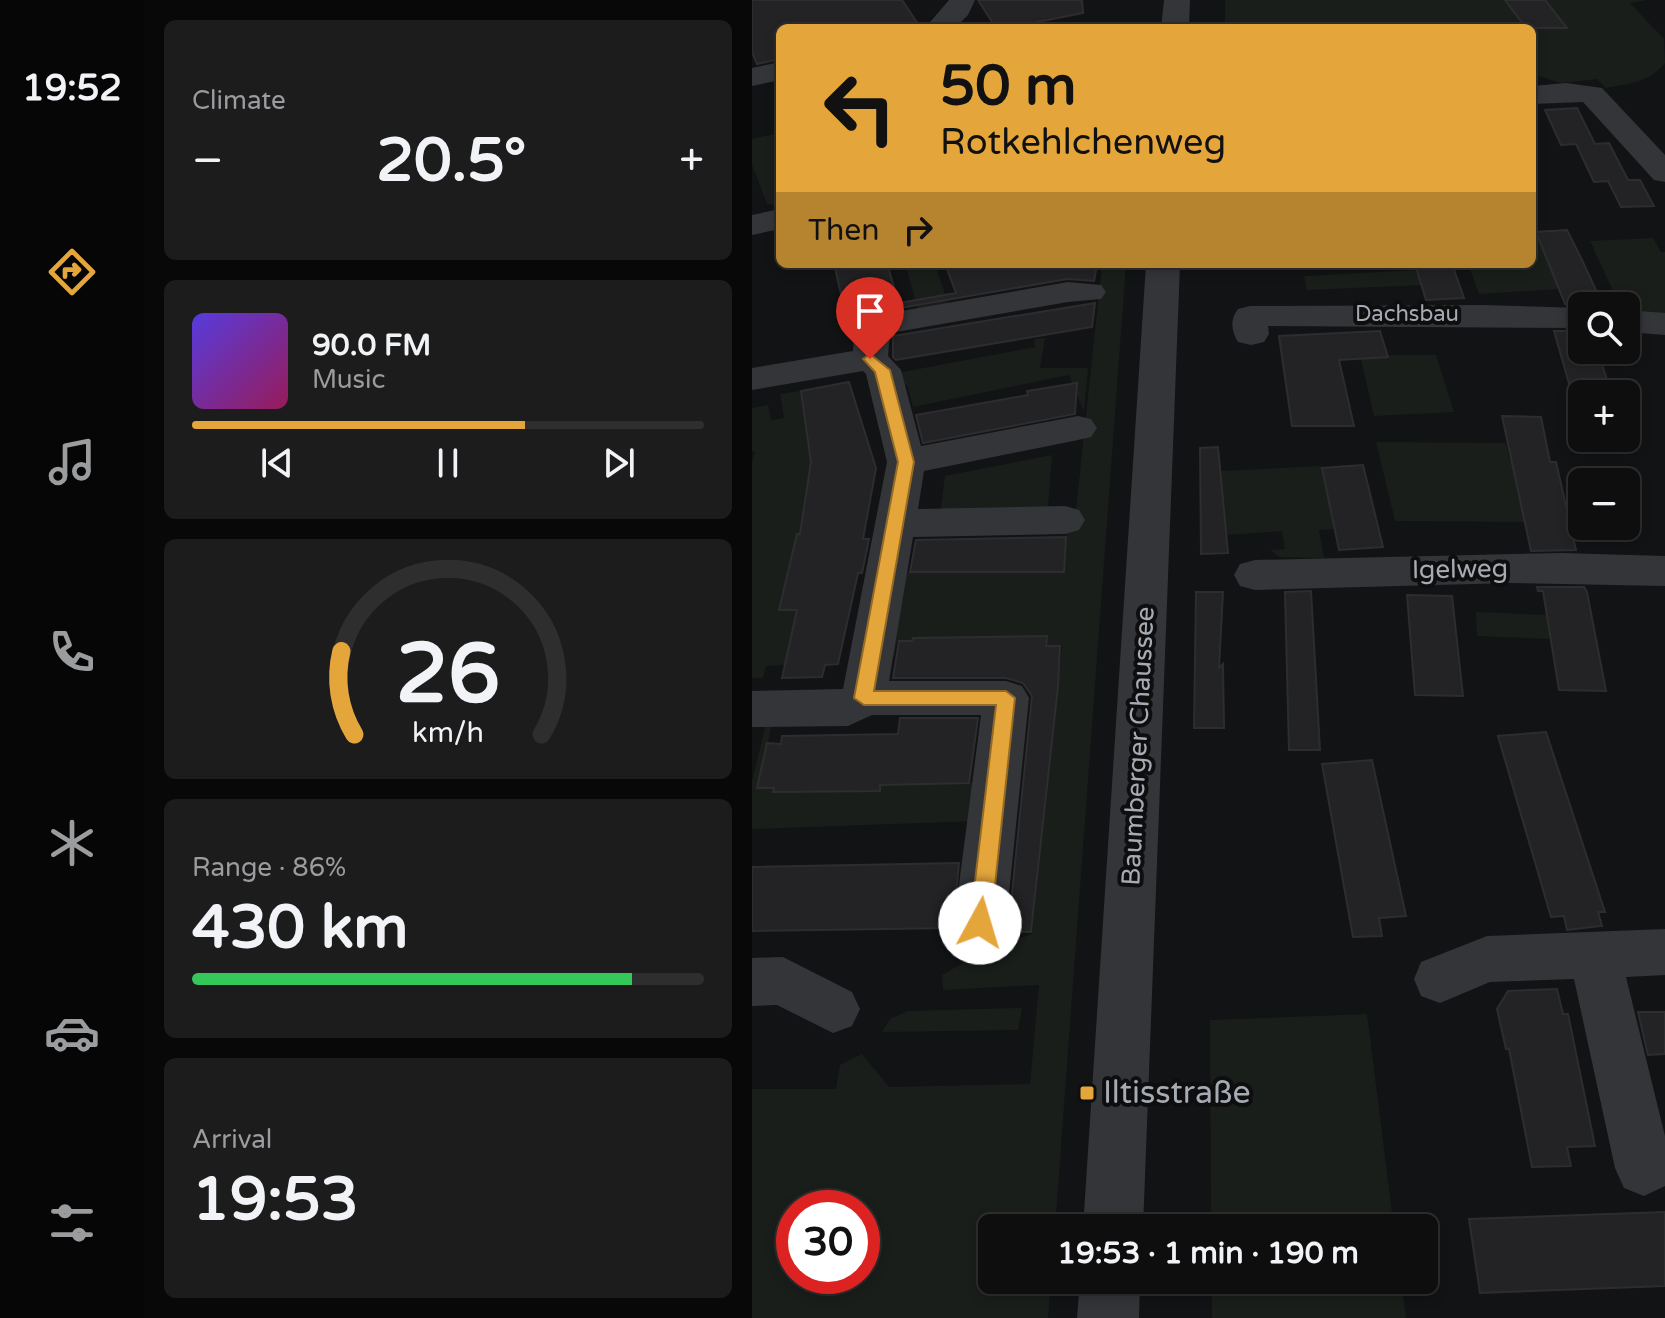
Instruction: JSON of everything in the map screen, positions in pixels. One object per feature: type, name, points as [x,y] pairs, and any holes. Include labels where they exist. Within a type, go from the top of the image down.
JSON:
[{"type":"street","points":[[943,24],[959,9],[962,0]]},
{"type":"street","points":[[1175,24],[1177,0]]},
{"type":"street","points":[[752,77],[776,72]]},
{"type":"street","points":[[1536,95],[1592,94],[1665,173]]},
{"type":"street","points":[[752,225],[776,220]]},
{"type":"street","name":"Baumberger Chaussee","points":[[1114,1214],[1163,268]]},
{"type":"street","points":[[870,359],[873,325],[1068,292],[1089,292]]},
{"type":"street","name":"Dachsbau","points":[[1251,334],[1250,316],[1568,318]]},
{"type":"street","points":[[1640,322],[1665,324]]},
{"type":"street","points":[[752,379],[870,359],[883,370],[906,462],[864,698]]},
{"type":"street","points":[[906,462],[1078,428]]},
{"type":"street","points":[[897,523],[1065,520]]},
{"type":"street","name":"Igelweg","points":[[1255,575],[1464,568],[1598,567],[1665,571]]},
{"type":"street","points":[[752,709],[848,708],[864,698],[1006,698],[980,923]]},
{"type":"street","points":[[1440,979],[1487,959],[1665,952]]},
{"type":"street","points":[[1595,955],[1644,1168]]},
{"type":"street","points":[[752,982],[783,981],[833,1009]]},
{"type":"street","points":[[1108,1318],[1109,1294]]},
{"type":"shaded area","points":[[1225,0],[1648,0],[1630,3],[1664,39],[1665,63],[1646,78],[1606,88],[1597,79],[1561,83],[1536,75],[1536,24],[1225,24]]},
{"type":"shaded area","points":[[776,134],[776,205],[767,204],[752,165],[752,139]]},
{"type":"shaded area","points":[[1536,232],[1559,289],[1479,294],[1469,268],[1536,268]]},
{"type":"shaded area","points":[[1653,238],[1661,252],[1665,252],[1665,315],[1640,313],[1640,292],[1614,292],[1590,241]]},
{"type":"shaded area","points":[[906,268],[936,268],[949,306],[919,312]]},
{"type":"shaded area","points":[[1102,268],[1126,268],[1056,1214],[978,1214],[978,1294],[1050,1294],[1048,1318],[752,1318],[752,1089],[836,1089],[840,1065],[862,1054],[889,1087],[1030,1084],[1039,985],[943,990],[942,975],[982,952],[1032,934],[1062,646],[1046,646],[1047,636],[913,638],[912,641],[897,641],[894,657],[890,657],[905,572],[1064,571],[1067,530],[1074,529]]},
{"type":"shaded area","points":[[1417,270],[1422,285],[1307,290],[1304,276]]},
{"type":"shaded area","points":[[1045,338],[1040,368],[1088,368],[1084,412],[1069,375],[913,407],[907,385],[901,385],[897,373],[1035,347],[1034,339]]},
{"type":"shaded area","points":[[1360,355],[1436,355],[1454,412],[1374,416]]},
{"type":"shaded area","points":[[800,391],[802,399],[817,396],[826,453],[806,493],[815,534],[797,534],[793,554],[803,588],[784,589],[779,610],[797,610],[785,665],[766,666],[763,678],[752,678],[752,462],[755,452],[752,451],[752,408],[768,405],[771,420],[784,418],[780,394]]},
{"type":"shaded area","points":[[1376,442],[1506,443],[1510,461],[1514,462],[1525,522],[1395,521]]},
{"type":"shaded area","points":[[1052,455],[1048,507],[940,515],[945,476]]},
{"type":"shaded area","points":[[1321,466],[1334,529],[1319,530],[1324,558],[1279,557],[1270,550],[1285,549],[1282,531],[1226,535],[1221,493],[1199,494],[1202,472]]},
{"type":"shaded area","points":[[1476,612],[1547,615],[1550,639],[1477,636]]},
{"type":"shaded area","points":[[766,724],[772,724],[757,788],[774,788],[774,792],[787,792],[789,788],[856,792],[879,791],[881,780],[976,783],[978,821],[752,829],[752,781]]},
{"type":"shaded area","points":[[1022,1008],[1018,1030],[882,1032],[890,1019],[907,1011]]},
{"type":"shaded area","points":[[1367,1014],[1392,1214],[1211,1214],[1210,1020]]},
{"type":"shaded area","points":[[1212,1294],[1403,1294],[1406,1318],[1212,1318]]},
{"type":"building","points":[[752,0],[902,0],[918,24],[776,24],[776,60],[757,64],[752,52]]},
{"type":"building","points":[[978,0],[1082,0],[1083,13],[1034,24],[993,24]]},
{"type":"building","points":[[1505,0],[1545,0],[1567,28],[1536,28],[1536,24],[1523,24]]},
{"type":"building","points":[[1577,108],[1595,144],[1609,143],[1628,180],[1640,180],[1654,206],[1621,207],[1608,181],[1594,182],[1576,144],[1561,145],[1545,110]]},
{"type":"building","points":[[1567,230],[1597,292],[1568,292],[1568,304],[1565,304],[1536,232]]},
{"type":"building","points":[[835,268],[888,268],[899,303],[956,293],[947,268],[1097,268],[1094,281],[1067,279],[860,315],[848,324]]},
{"type":"building","points":[[1416,268],[1453,268],[1464,298],[1426,300]]},
{"type":"building","points":[[1095,303],[1092,327],[896,360],[893,357],[893,336]]},
{"type":"building","points":[[1380,331],[1388,357],[1339,360],[1354,426],[1292,426],[1279,336]]},
{"type":"building","points":[[1554,331],[1568,331],[1568,364],[1602,364],[1607,380],[1568,380]]},
{"type":"building","points":[[849,382],[876,468],[863,539],[869,539],[862,573],[858,573],[838,664],[825,665],[822,677],[782,678],[797,610],[779,610],[797,534],[800,534],[811,462],[801,391]]},
{"type":"building","points":[[1077,383],[1075,414],[923,443],[916,415]]},
{"type":"building","points":[[1502,416],[1541,417],[1550,462],[1556,462],[1568,515],[1568,540],[1574,540],[1576,550],[1531,551]]},
{"type":"building","points":[[1218,447],[1228,553],[1201,554],[1200,448]]},
{"type":"building","points":[[1363,465],[1383,547],[1339,550],[1322,468]]},
{"type":"building","points":[[1066,537],[1064,572],[910,572],[916,540]]},
{"type":"building","points":[[1537,587],[1584,587],[1606,691],[1559,690],[1543,591],[1538,591]]},
{"type":"building","points":[[1311,591],[1320,750],[1289,750],[1285,592]]},
{"type":"building","points":[[1196,592],[1223,592],[1219,668],[1223,664],[1224,728],[1194,728]]},
{"type":"building","points":[[1407,595],[1452,596],[1463,696],[1415,695]]},
{"type":"building","points":[[1047,636],[1046,646],[1060,646],[1058,686],[1031,932],[1005,931],[1009,923],[1032,696],[1023,683],[1006,678],[893,678],[899,641],[912,641],[913,638]]},
{"type":"building","points":[[900,718],[978,718],[969,783],[880,785],[880,791],[773,792],[774,788],[757,788],[767,743],[781,744],[782,736],[898,734]]},
{"type":"building","points":[[1546,732],[1605,912],[1598,912],[1602,926],[1567,930],[1564,916],[1551,917],[1498,736]]},
{"type":"building","points":[[1372,760],[1406,916],[1379,918],[1382,936],[1353,937],[1322,764]]},
{"type":"building","points":[[959,863],[953,928],[752,931],[752,867]]},
{"type":"building","points":[[1557,989],[1563,1014],[1568,1014],[1595,1146],[1567,1147],[1571,1166],[1532,1167],[1509,1049],[1506,1049],[1497,1009],[1508,991]]},
{"type":"building","points":[[1638,1012],[1665,1012],[1665,1054],[1648,1055]]},
{"type":"building","points":[[1665,1212],[1665,1286],[1480,1293],[1469,1219]]},
{"type":"place","name":"Iltisstraße","points":[[1087,1093]]},
{"type":"route","points":[[870,359],[883,370],[906,462],[864,698],[1006,698],[980,923]]}]
